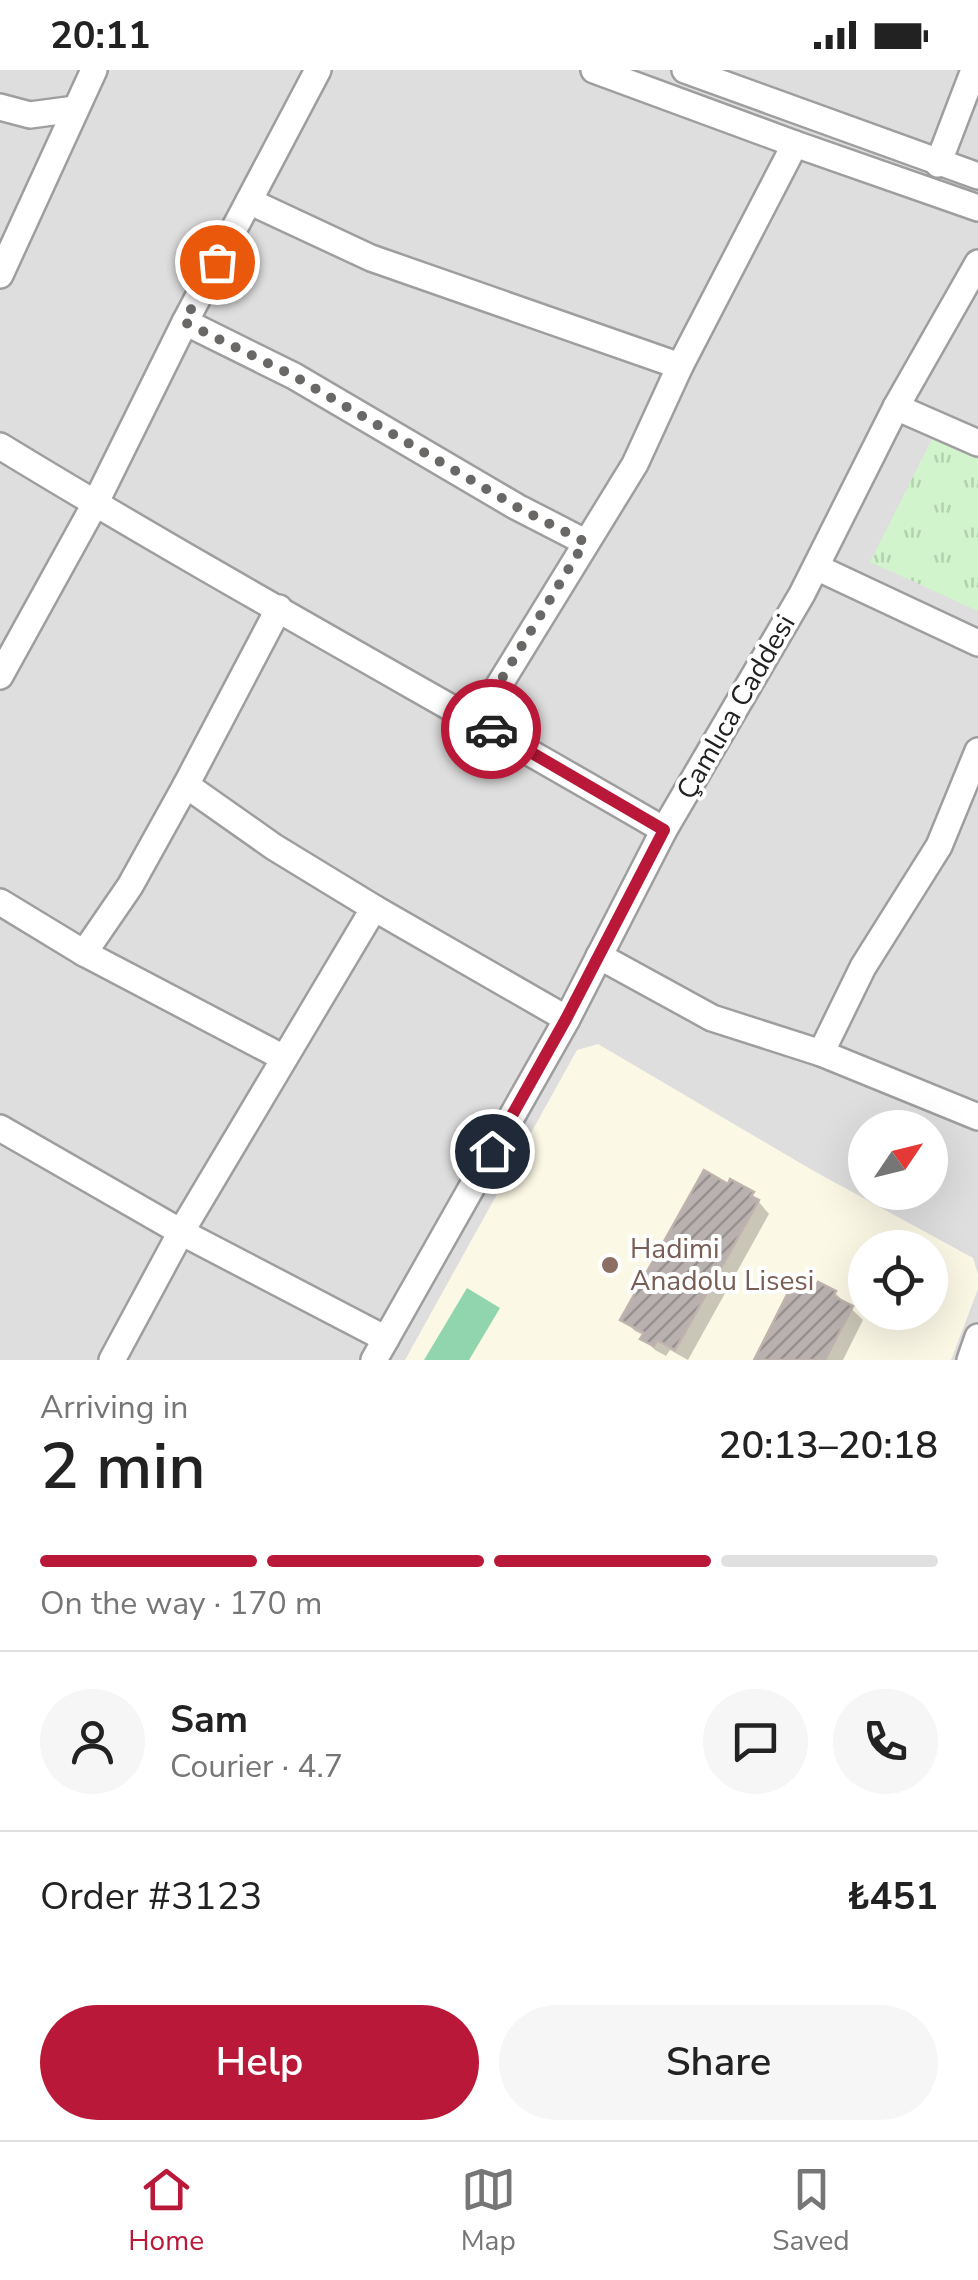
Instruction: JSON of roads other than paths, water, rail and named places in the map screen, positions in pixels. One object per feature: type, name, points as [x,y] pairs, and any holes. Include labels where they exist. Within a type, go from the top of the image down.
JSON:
[{"type":"street","points":[[0,275],[94,70]]},
{"type":"street","points":[[0,676],[94,504],[184,322],[318,70]]},
{"type":"street","points":[[594,70],[978,208]]},
{"type":"street","points":[[685,70],[978,176]]},
{"type":"street","points":[[938,164],[974,70]]},
{"type":"street","points":[[0,108],[30,115],[76,109]]},
{"type":"street","points":[[476,721],[634,464],[794,144]]},
{"type":"street","points":[[249,201],[371,258],[680,366]]},
{"type":"street","name":"Çamlıca Caddesi","points":[[380,1350],[566,1019],[664,830],[816,567],[896,406],[978,263]]},
{"type":"street","points":[[184,322],[294,376],[517,507],[585,542]]},
{"type":"street","points":[[896,406],[978,443]]},
{"type":"street","points":[[0,446],[94,504],[664,830]]},
{"type":"street","points":[[816,567],[978,643]]},
{"type":"street","points":[[84,953],[130,886],[279,608]]},
{"type":"street","points":[[821,1053],[863,967],[939,846],[978,751]]},
{"type":"street","points":[[186,784],[274,847],[566,1019]]},
{"type":"street","points":[[0,902],[84,953],[284,1058]]},
{"type":"street","points":[[112,1360],[181,1232],[374,908]]},
{"type":"street","points":[[599,956],[712,1018],[821,1053],[978,1117]]},
{"type":"street","points":[[0,1128],[380,1350]]},
{"type":"street","points":[[970,1360],[978,1338]]},
{"type":"place","name":"Hadimi Anadolu Lisesi","points":[[610,1265]]}]
